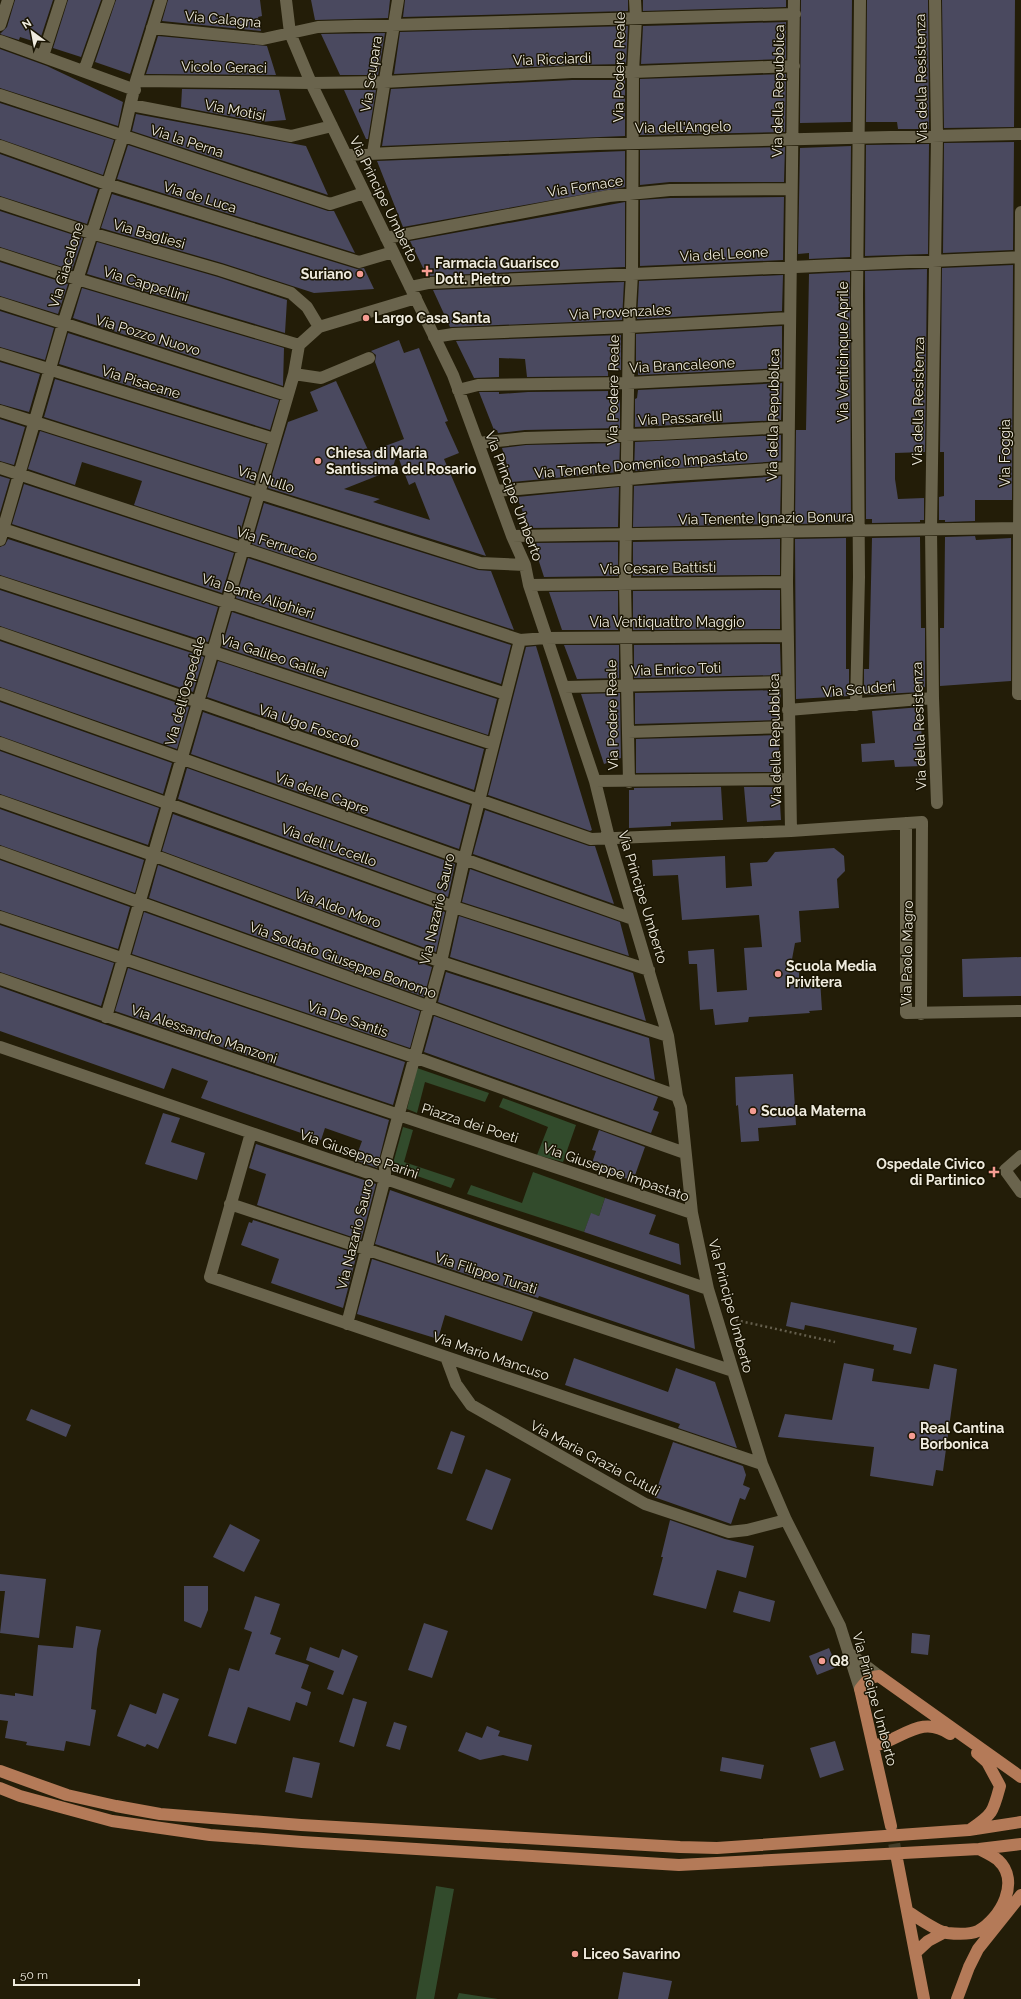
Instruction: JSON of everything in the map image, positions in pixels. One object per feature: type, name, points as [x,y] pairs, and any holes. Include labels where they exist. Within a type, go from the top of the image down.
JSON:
[{"type":"main road","points":[[860,1689],[866,1680],[879,1676],[1021,1777]]},
{"type":"main road","name":"Via Principe Umberto","points":[[860,1689],[891,1826]]},
{"type":"main road","points":[[874,1746],[888,1743],[917,1727],[929,1725],[942,1728],[983,1757],[994,1773],[1000,1786],[996,1804],[989,1816],[969,1830]]},
{"type":"main road","points":[[0,1771],[67,1795],[160,1814],[309,1826],[717,1848],[969,1830],[1021,1822]]},
{"type":"main road","points":[[0,1788],[27,1798],[120,1822],[210,1835],[679,1865],[979,1849],[1021,1844]]},
{"type":"main road","points":[[907,1911],[945,1932],[964,1934],[977,1931],[995,1915],[1006,1899],[1010,1883],[1007,1873],[998,1860],[979,1849]]},
{"type":"main road","points":[[897,1859],[924,1999]]},
{"type":"main road","points":[[957,1999],[978,1948],[1021,1895]]},
{"type":"main road","points":[[915,1953],[928,1941],[945,1932]]},
{"type":"street","points":[[0,25],[8,0]]},
{"type":"street","points":[[43,56],[61,0]]},
{"type":"street","points":[[84,71],[109,0]]},
{"type":"street","name":"Via Giacalone","points":[[1,532],[91,233],[123,136],[136,85],[161,0]]},
{"type":"street","name":"Via Principe Umberto","points":[[286,0],[290,33],[311,83],[416,298],[458,390],[512,536],[525,565],[528,585],[595,781],[609,838],[650,970],[668,1036],[677,1096],[681,1107],[692,1213],[708,1289],[762,1464],[786,1520],[840,1626],[860,1689]]},
{"type":"street","name":"Via Scupara","points":[[373,153],[398,0]]},
{"type":"street","name":"Via Podere Reale","points":[[629,782],[625,584],[629,327],[632,274],[633,72],[636,18],[635,0]]},
{"type":"street","name":"Via della Repubblica","points":[[791,831],[787,582],[794,0]]},
{"type":"street","name":"Via Venticinque Aprile","points":[[856,705],[860,0]]},
{"type":"street","name":"Via della Resistenza","points":[[935,0],[937,136],[930,529],[933,698],[937,803]]},
{"type":"street","name":"Via Calagna","points":[[152,28],[263,39],[318,27],[794,14]]},
{"type":"street","name":"Vicolo Geraci","points":[[0,41],[84,71],[136,85],[311,83]]},
{"type":"street","name":"Via Ricciardi","points":[[311,83],[384,82],[572,72],[633,72],[794,66]]},
{"type":"street","name":"Via la Perna","points":[[0,95],[330,204],[364,193]]},
{"type":"street","name":"Via Motisi","points":[[131,105],[291,136],[332,126]]},
{"type":"street","name":"Via dell'Angelo","points":[[346,155],[792,139],[1021,134]]},
{"type":"street","name":"Via de Luca","points":[[0,146],[107,184],[359,262],[393,252]]},
{"type":"street","name":"Via Fornace","points":[[386,238],[610,196],[670,190],[791,189]]},
{"type":"street","name":"Via Bagliesi","points":[[0,203],[91,233],[220,270],[291,293],[307,307],[319,327]]},
{"type":"street","name":"Via Foggia","points":[[1020,694],[1021,212]]},
{"type":"street","name":"Via Cappellini","points":[[0,254],[77,279],[284,342],[299,345]]},
{"type":"street","name":"Via del Leone","points":[[410,287],[429,283],[1021,257]]},
{"type":"street","points":[[369,358],[321,378],[294,374],[299,345],[319,327],[416,298]]},
{"type":"street","name":"Via Pozzo Nuovo","points":[[0,303],[287,395]]},
{"type":"street","name":"Via Provenzales","points":[[434,337],[453,334],[629,327],[790,318]]},
{"type":"street","name":"Via Pisacane","points":[[0,354],[274,439]]},
{"type":"street","name":"Via dell'Ospedale","points":[[106,1017],[294,374]]},
{"type":"street","name":"Via Brancaleone","points":[[458,390],[478,385],[527,383],[628,383],[789,375]]},
{"type":"street","name":"Via Nullo","points":[[0,411],[480,563],[525,565]]},
{"type":"street","name":"Via Passarelli","points":[[478,443],[525,438],[627,435],[788,427]]},
{"type":"street","name":"Via Ferruccio","points":[[0,468],[520,640],[546,638]]},
{"type":"street","name":"Via Tenente Domenico Impastato","points":[[496,491],[674,475],[788,468]]},
{"type":"street","name":"Via Tenente Ignazio Bonura","points":[[512,536],[788,533],[1020,528]]},
{"type":"street","name":"Via Dante Alighieri","points":[[1,532],[227,601],[506,694]]},
{"type":"street","name":"Via Galileo Galilei","points":[[0,582],[493,744]]},
{"type":"street","name":"Via Cesare Battisti","points":[[528,585],[787,582]]},
{"type":"street","name":"Via Ugo Foscolo","points":[[0,633],[591,839],[609,838]]},
{"type":"street","name":"Via Ventiquattro Maggio","points":[[546,638],[788,636]]},
{"type":"street","name":"Via Nazario Sauro","points":[[347,1324],[385,1178],[385,1164],[441,962],[464,860],[520,640]]},
{"type":"street","name":"Via Enrico Toti","points":[[564,687],[788,682]]},
{"type":"street","name":"Via delle Capre","points":[[0,694],[633,919]]},
{"type":"street","name":"Via Scuderi","points":[[788,710],[933,698]]},
{"type":"street","points":[[628,732],[789,727]]},
{"type":"street","name":"Via dell'Uccello","points":[[0,743],[454,907],[650,970]]},
{"type":"street","points":[[595,781],[629,782],[790,779]]},
{"type":"street","name":"Via Aldo Moro","points":[[0,801],[153,855],[441,962],[668,1036]]},
{"type":"street","name":"Via Paolo Magro","points":[[609,838],[791,831],[906,823],[922,822],[921,1014],[906,1013],[906,823]]},
{"type":"street","name":"Via Soldato Giuseppe Bonomo","points":[[0,852],[677,1096]]},
{"type":"street","name":"Via De Santis","points":[[0,917],[414,1058],[685,1153]]},
{"type":"street","name":"Via Alessandro Manzoni","points":[[0,979],[106,1017],[399,1116]]},
{"type":"street","points":[[921,1014],[1021,1011]]},
{"type":"street","name":"Via Giuseppe Parini","points":[[0,1047],[708,1289]]},
{"type":"street","name":"Piazza dei Poeti","points":[[399,1116],[531,1159]]},
{"type":"street","points":[[230,1204],[250,1133]]},
{"type":"street","points":[[1021,1156],[1004,1170],[1021,1192]]},
{"type":"street","name":"Via Giuseppe Impastato","points":[[531,1159],[692,1213]]},
{"type":"street","name":"Via Filippo Turati","points":[[230,1204],[733,1371]]},
{"type":"street","name":"Via Mario Mancuso","points":[[230,1204],[210,1277],[762,1464]]},
{"type":"street","name":"Via Maria Grazia Cutuli","points":[[446,1357],[456,1384],[471,1405],[485,1415],[645,1504],[729,1532],[746,1530],[786,1520]]},
{"type":"street","points":[[849,1653],[879,1676]]},
{"type":"path","points":[[717,1316],[835,1342]]},
{"type":"green space","points":[[417,1068],[489,1093],[485,1102],[425,1082],[417,1113],[407,1109]]},
{"type":"green space","points":[[503,1098],[576,1125],[563,1162],[537,1155],[548,1127],[499,1107]]},
{"type":"green space","points":[[403,1127],[413,1130],[404,1162],[455,1179],[451,1188],[392,1167]]},
{"type":"green space","points":[[533,1172],[605,1198],[599,1216],[591,1214],[584,1232],[467,1194],[471,1185],[522,1203]]},
{"type":"green space","points":[[436,1886],[454,1889],[434,1999],[416,1999]]},
{"type":"green space","points":[[459,1993],[498,1999],[457,1999]]},
{"type":"building","points":[[15,0],[53,0],[39,43],[20,37],[19,40],[0,34],[7,27]]},
{"type":"building","points":[[68,0],[101,0],[81,57],[53,48]]},
{"type":"building","points":[[116,0],[153,0],[130,74],[95,62]]},
{"type":"building","points":[[168,0],[260,0],[262,16],[258,17],[261,31],[162,21]]},
{"type":"building","points":[[311,0],[390,0],[388,18],[315,20]]},
{"type":"building","points":[[405,0],[628,0],[628,11],[403,17]]},
{"type":"building","points":[[643,0],[786,0],[786,7],[643,11]]},
{"type":"building","points":[[801,0],[852,0],[851,122],[800,123]]},
{"type":"building","points":[[867,0],[928,0],[929,129],[898,129],[897,122],[866,122]]},
{"type":"building","points":[[942,0],[1015,0],[1014,127],[944,128]]},
{"type":"building","points":[[786,22],[786,59],[641,64],[643,26]]},
{"type":"building","points":[[628,26],[626,64],[572,65],[394,74],[400,32]]},
{"type":"building","points":[[385,33],[378,75],[340,75],[321,34]]},
{"type":"building","points":[[158,36],[267,46],[276,75],[146,74]]},
{"type":"building","points":[[0,49],[47,66],[123,102],[118,126],[0,88]]},
{"type":"building","points":[[786,74],[785,132],[640,135],[640,79]]},
{"type":"building","points":[[572,80],[625,80],[625,136],[382,146],[391,89]]},
{"type":"building","points":[[182,89],[279,90],[286,120],[260,122],[181,107]]},
{"type":"building","points":[[344,90],[376,90],[368,139],[366,139]]},
{"type":"building","points":[[0,103],[114,140],[103,175],[0,139]]},
{"type":"building","points":[[136,114],[306,146],[328,195],[132,131]]},
{"type":"building","points":[[1014,142],[1013,250],[943,253],[944,143]]},
{"type":"building","points":[[929,144],[928,254],[865,256],[866,145]]},
{"type":"building","points":[[128,145],[328,211],[334,211],[355,253],[117,179]]},
{"type":"building","points":[[851,146],[850,257],[809,259],[809,253],[798,254],[800,148]]},
{"type":"building","points":[[785,147],[784,182],[670,182],[640,185],[640,150]]},
{"type":"building","points":[[625,151],[625,187],[403,227],[377,161]]},
{"type":"building","points":[[0,154],[98,189],[87,224],[0,196]]},
{"type":"building","points":[[112,194],[357,269],[364,268],[374,289],[314,293],[222,263],[101,228]]},
{"type":"building","points":[[784,197],[783,260],[640,266],[640,200],[670,198]]},
{"type":"building","points":[[625,202],[625,267],[427,276],[410,241]]},
{"type":"building","points":[[0,211],[83,238],[72,270],[0,247]]},
{"type":"building","points":[[97,242],[218,277],[287,300],[285,333],[87,274]]},
{"type":"building","points":[[0,262],[68,284],[58,314],[0,296]]},
{"type":"building","points":[[1013,265],[1012,500],[975,500],[975,521],[945,522],[945,520],[939,520],[939,497],[944,496],[944,452],[940,452],[942,268]]},
{"type":"building","points":[[927,269],[925,452],[895,453],[895,479],[898,499],[924,498],[924,520],[920,520],[920,522],[872,523],[872,519],[866,519],[865,271]]},
{"type":"building","points":[[850,272],[851,519],[846,519],[846,523],[795,524],[796,430],[806,430],[809,274]]},
{"type":"building","points":[[783,275],[782,311],[637,319],[639,281]]},
{"type":"building","points":[[624,282],[622,320],[450,327],[433,290]]},
{"type":"building","points":[[82,288],[284,348],[283,386],[73,318]]},
{"type":"building","points":[[0,311],[54,328],[45,360],[0,347]]},
{"type":"building","points":[[782,326],[782,368],[638,375],[638,370],[636,370],[636,334]]},
{"type":"building","points":[[68,333],[279,400],[270,430],[59,364]]},
{"type":"building","points":[[621,335],[621,370],[608,371],[608,376],[527,377],[525,359],[499,358],[499,377],[474,378],[456,341]]},
{"type":"building","points":[[399,340],[404,353],[419,348],[448,421],[445,422],[459,453],[444,459],[486,556],[268,488],[288,422],[318,411],[310,392],[336,381],[369,452],[404,439],[375,362],[376,355],[371,351]],"holes":[[[397,454],[409,485],[415,482],[430,520],[373,502],[380,499],[344,489],[392,470]]]},
{"type":"building","points":[[0,362],[40,374],[29,412],[0,404]]},
{"type":"building","points":[[55,379],[266,444],[254,484],[44,417]]},
{"type":"building","points":[[782,383],[781,420],[635,427],[635,399],[637,398],[638,390]]},
{"type":"building","points":[[608,391],[608,400],[620,400],[620,428],[525,430],[498,433],[497,430],[494,430],[479,392],[499,392],[499,394],[528,392]]},
{"type":"building","points":[[0,419],[25,427],[14,465],[0,461]]},
{"type":"building","points":[[40,431],[250,498],[238,539],[134,505],[142,481],[82,462],[75,485],[28,469]]},
{"type":"building","points":[[781,435],[781,461],[634,471],[635,442]]},
{"type":"building","points":[[620,443],[619,472],[512,482],[502,448],[526,445]]},
{"type":"building","points":[[0,476],[10,479],[0,513]]},
{"type":"building","points":[[781,476],[780,524],[633,527],[634,486]]},
{"type":"building","points":[[24,484],[234,553],[222,593],[12,524]]},
{"type":"building","points":[[619,487],[618,527],[529,528],[517,497]]},
{"type":"building","points":[[264,503],[478,570],[491,571],[514,630],[252,544]]},
{"type":"building","points":[[975,536],[976,540],[1011,538],[1011,681],[940,686],[940,628],[944,628],[945,537]]},
{"type":"building","points":[[920,537],[921,628],[925,628],[925,687],[921,688],[921,692],[864,695],[864,669],[869,669],[872,538]]},
{"type":"building","points":[[846,538],[846,669],[849,669],[849,696],[796,699],[795,539]]},
{"type":"building","points":[[8,539],[218,607],[208,642],[0,575],[0,547],[5,545]]},
{"type":"building","points":[[780,539],[780,575],[633,576],[633,542]]},
{"type":"building","points":[[618,542],[618,576],[544,577],[533,543]]},
{"type":"building","points":[[248,558],[511,645],[501,684],[236,598]]},
{"type":"building","points":[[0,590],[204,657],[193,692],[0,626]]},
{"type":"building","points":[[780,590],[780,629],[633,630],[633,591]]},
{"type":"building","points":[[618,591],[618,630],[562,630],[549,592]]},
{"type":"building","points":[[232,612],[497,699],[488,735],[222,647]]},
{"type":"building","points":[[0,641],[189,707],[177,749],[0,687]]},
{"type":"building","points":[[780,644],[781,675],[634,678],[634,645]]},
{"type":"building","points":[[564,645],[619,645],[619,678],[577,679]]},
{"type":"building","points":[[536,646],[592,830],[590,831],[488,795],[526,647]]},
{"type":"building","points":[[218,661],[484,749],[474,790],[207,697]]},
{"type":"building","points":[[781,690],[779,720],[635,724],[635,693]]},
{"type":"building","points":[[620,693],[621,758],[604,764],[581,694]]},
{"type":"building","points":[[0,702],[172,763],[163,794],[0,736]]},
{"type":"building","points":[[921,707],[922,766],[895,767],[894,760],[862,762],[861,744],[875,743],[872,711]]},
{"type":"building","points":[[203,712],[470,805],[459,849],[191,754]]},
{"type":"building","points":[[779,735],[779,772],[636,773],[636,739]]},
{"type":"building","points":[[0,751],[159,808],[148,845],[0,794]]},
{"type":"building","points":[[187,768],[455,864],[448,897],[178,799]]},
{"type":"building","points":[[721,787],[723,820],[671,822],[671,826],[629,828],[629,790],[634,790],[634,788]]},
{"type":"building","points":[[744,787],[779,787],[781,820],[747,822]]},
{"type":"building","points":[[0,809],[144,860],[135,893],[0,845]]},
{"type":"building","points":[[485,810],[589,846],[595,846],[614,904],[473,854]]},
{"type":"building","points":[[173,814],[445,912],[436,952],[162,851]]},
{"type":"building","points":[[834,848],[844,856],[845,871],[837,879],[839,908],[799,911],[801,942],[795,943],[790,970],[799,970],[799,981],[820,979],[822,1010],[809,1011],[810,1013],[749,1017],[748,1022],[715,1025],[713,1009],[700,1010],[697,964],[689,964],[688,951],[714,949],[717,992],[747,990],[744,948],[762,947],[759,915],[682,920],[678,875],[653,876],[652,860],[725,856],[726,888],[752,886],[750,863],[767,862],[775,852]]},
{"type":"building","points":[[0,860],[130,907],[118,949],[0,910]]},
{"type":"building","points":[[158,865],[432,967],[424,997],[149,898]]},
{"type":"building","points":[[470,869],[620,922],[629,956],[462,902]]},
{"type":"building","points":[[144,912],[420,1011],[410,1048],[132,954]]},
{"type":"building","points":[[459,916],[633,973],[646,1021],[450,957]]},
{"type":"building","points":[[0,925],[114,963],[101,1006],[0,972]]},
{"type":"building","points":[[1021,957],[1021,996],[963,997],[962,959]]},
{"type":"building","points":[[128,968],[405,1062],[393,1105],[115,1011]]},
{"type":"building","points":[[446,972],[649,1038],[655,1080],[438,1002]]},
{"type":"building","points":[[0,987],[104,1024],[389,1120],[377,1168],[355,1160],[362,1141],[325,1128],[321,1140],[201,1098],[208,1081],[172,1068],[164,1089],[0,1031]]},
{"type":"building","points":[[434,1016],[658,1097],[653,1110],[659,1112],[651,1133],[424,1052]]},
{"type":"building","points":[[793,1074],[796,1125],[758,1128],[759,1141],[741,1142],[738,1105],[736,1106],[735,1077]]},
{"type":"building","points":[[163,1113],[180,1118],[171,1142],[205,1153],[197,1180],[145,1164]]},
{"type":"building","points":[[599,1130],[645,1147],[633,1181],[591,1166],[596,1151],[592,1150]]},
{"type":"building","points":[[256,1144],[376,1184],[361,1240],[257,1205],[266,1174],[249,1168]]},
{"type":"building","points":[[390,1190],[689,1295],[695,1349],[539,1296],[538,1298],[375,1244]]},
{"type":"building","points":[[605,1198],[656,1215],[649,1234],[679,1244],[681,1265],[584,1232],[591,1213],[599,1216]]},
{"type":"building","points":[[253,1220],[357,1254],[343,1308],[271,1283],[279,1259],[241,1245],[249,1222],[252,1223]]},
{"type":"building","points":[[372,1259],[533,1312],[522,1341],[445,1315],[438,1339],[357,1314]]},
{"type":"building","points":[[791,1302],[917,1328],[911,1354],[893,1350],[894,1345],[820,1328],[805,1325],[804,1330],[786,1326]]},
{"type":"building","points":[[574,1358],[668,1392],[676,1368],[715,1382],[737,1448],[678,1428],[680,1424],[565,1385]]},
{"type":"building","points":[[844,1363],[874,1369],[872,1381],[929,1389],[934,1364],[957,1369],[943,1471],[936,1470],[933,1486],[870,1476],[874,1447],[778,1437],[785,1414],[832,1420]]},
{"type":"building","points":[[31,1409],[71,1425],[66,1437],[26,1420]]},
{"type":"building","points":[[451,1431],[465,1436],[452,1474],[437,1469]]},
{"type":"building","points":[[673,1442],[743,1466],[746,1475],[743,1485],[750,1488],[745,1500],[740,1498],[731,1524],[654,1497]]},
{"type":"building","points":[[486,1469],[511,1479],[492,1530],[466,1520]]},
{"type":"building","points":[[670,1520],[725,1539],[754,1546],[746,1578],[717,1570],[706,1609],[653,1595],[663,1557],[661,1557]]},
{"type":"building","points":[[230,1524],[260,1540],[244,1572],[213,1557]]},
{"type":"building","points":[[0,1574],[46,1579],[39,1638],[0,1633],[5,1591],[0,1591]]},
{"type":"building","points":[[184,1586],[208,1586],[208,1610],[201,1628],[184,1621]]},
{"type":"building","points":[[739,1591],[775,1601],[770,1622],[733,1612]]},
{"type":"building","points":[[255,1596],[280,1604],[270,1634],[281,1638],[275,1654],[309,1665],[301,1688],[311,1692],[307,1706],[296,1702],[290,1721],[248,1707],[236,1744],[208,1736],[229,1668],[239,1671],[252,1632],[244,1629]]},
{"type":"building","points":[[424,1623],[448,1631],[432,1678],[408,1670]]},
{"type":"building","points":[[76,1626],[101,1630],[97,1649],[91,1709],[96,1710],[90,1746],[66,1741],[64,1751],[26,1745],[27,1742],[5,1738],[8,1721],[0,1720],[0,1694],[15,1696],[15,1693],[33,1696],[38,1645],[73,1648]]},
{"type":"building","points":[[912,1633],[930,1635],[928,1655],[911,1653]]},
{"type":"building","points":[[310,1647],[339,1658],[342,1649],[358,1656],[343,1695],[327,1689],[334,1671],[306,1660]]},
{"type":"building","points":[[829,1648],[837,1667],[817,1675],[809,1656]]},
{"type":"building","points":[[163,1693],[179,1699],[158,1749],[147,1744],[145,1747],[117,1736],[130,1704],[156,1714]]},
{"type":"building","points":[[353,1698],[367,1702],[354,1747],[339,1742]]},
{"type":"building","points":[[394,1722],[407,1726],[400,1750],[386,1746]]},
{"type":"building","points":[[487,1726],[500,1731],[498,1736],[532,1745],[528,1761],[503,1755],[480,1760],[458,1751],[466,1732],[482,1738]]},
{"type":"building","points":[[835,1741],[844,1770],[820,1778],[810,1748]]},
{"type":"building","points":[[293,1757],[320,1763],[312,1798],[285,1792]]},
{"type":"building","points":[[722,1757],[764,1765],[761,1779],[720,1771]]},
{"type":"building","points":[[623,1972],[672,1981],[668,1999],[618,1999]]},
{"type":"tunnel","points":[[891,1826],[897,1859]]},
{"type":"place","name":"Farmacia Guarisco Dott. Pietro","points":[[427,271]]},
{"type":"place","name":"Suriano","points":[[360,274]]},
{"type":"place","name":"Largo Casa Santa","points":[[366,318]]},
{"type":"place","name":"Chiesa di Maria Santissima del Rosario","points":[[318,461]]},
{"type":"place","name":"Scuola Media Privitera","points":[[778,974]]},
{"type":"place","name":"Scuola Materna","points":[[753,1111]]},
{"type":"place","name":"Ospedale Civico di Partinico","points":[[994,1172]]},
{"type":"place","name":"Real Cantina Borbonica","points":[[912,1436]]},
{"type":"place","name":"Q8","points":[[822,1661]]},
{"type":"place","name":"Liceo Savarino","points":[[575,1954]]}]
